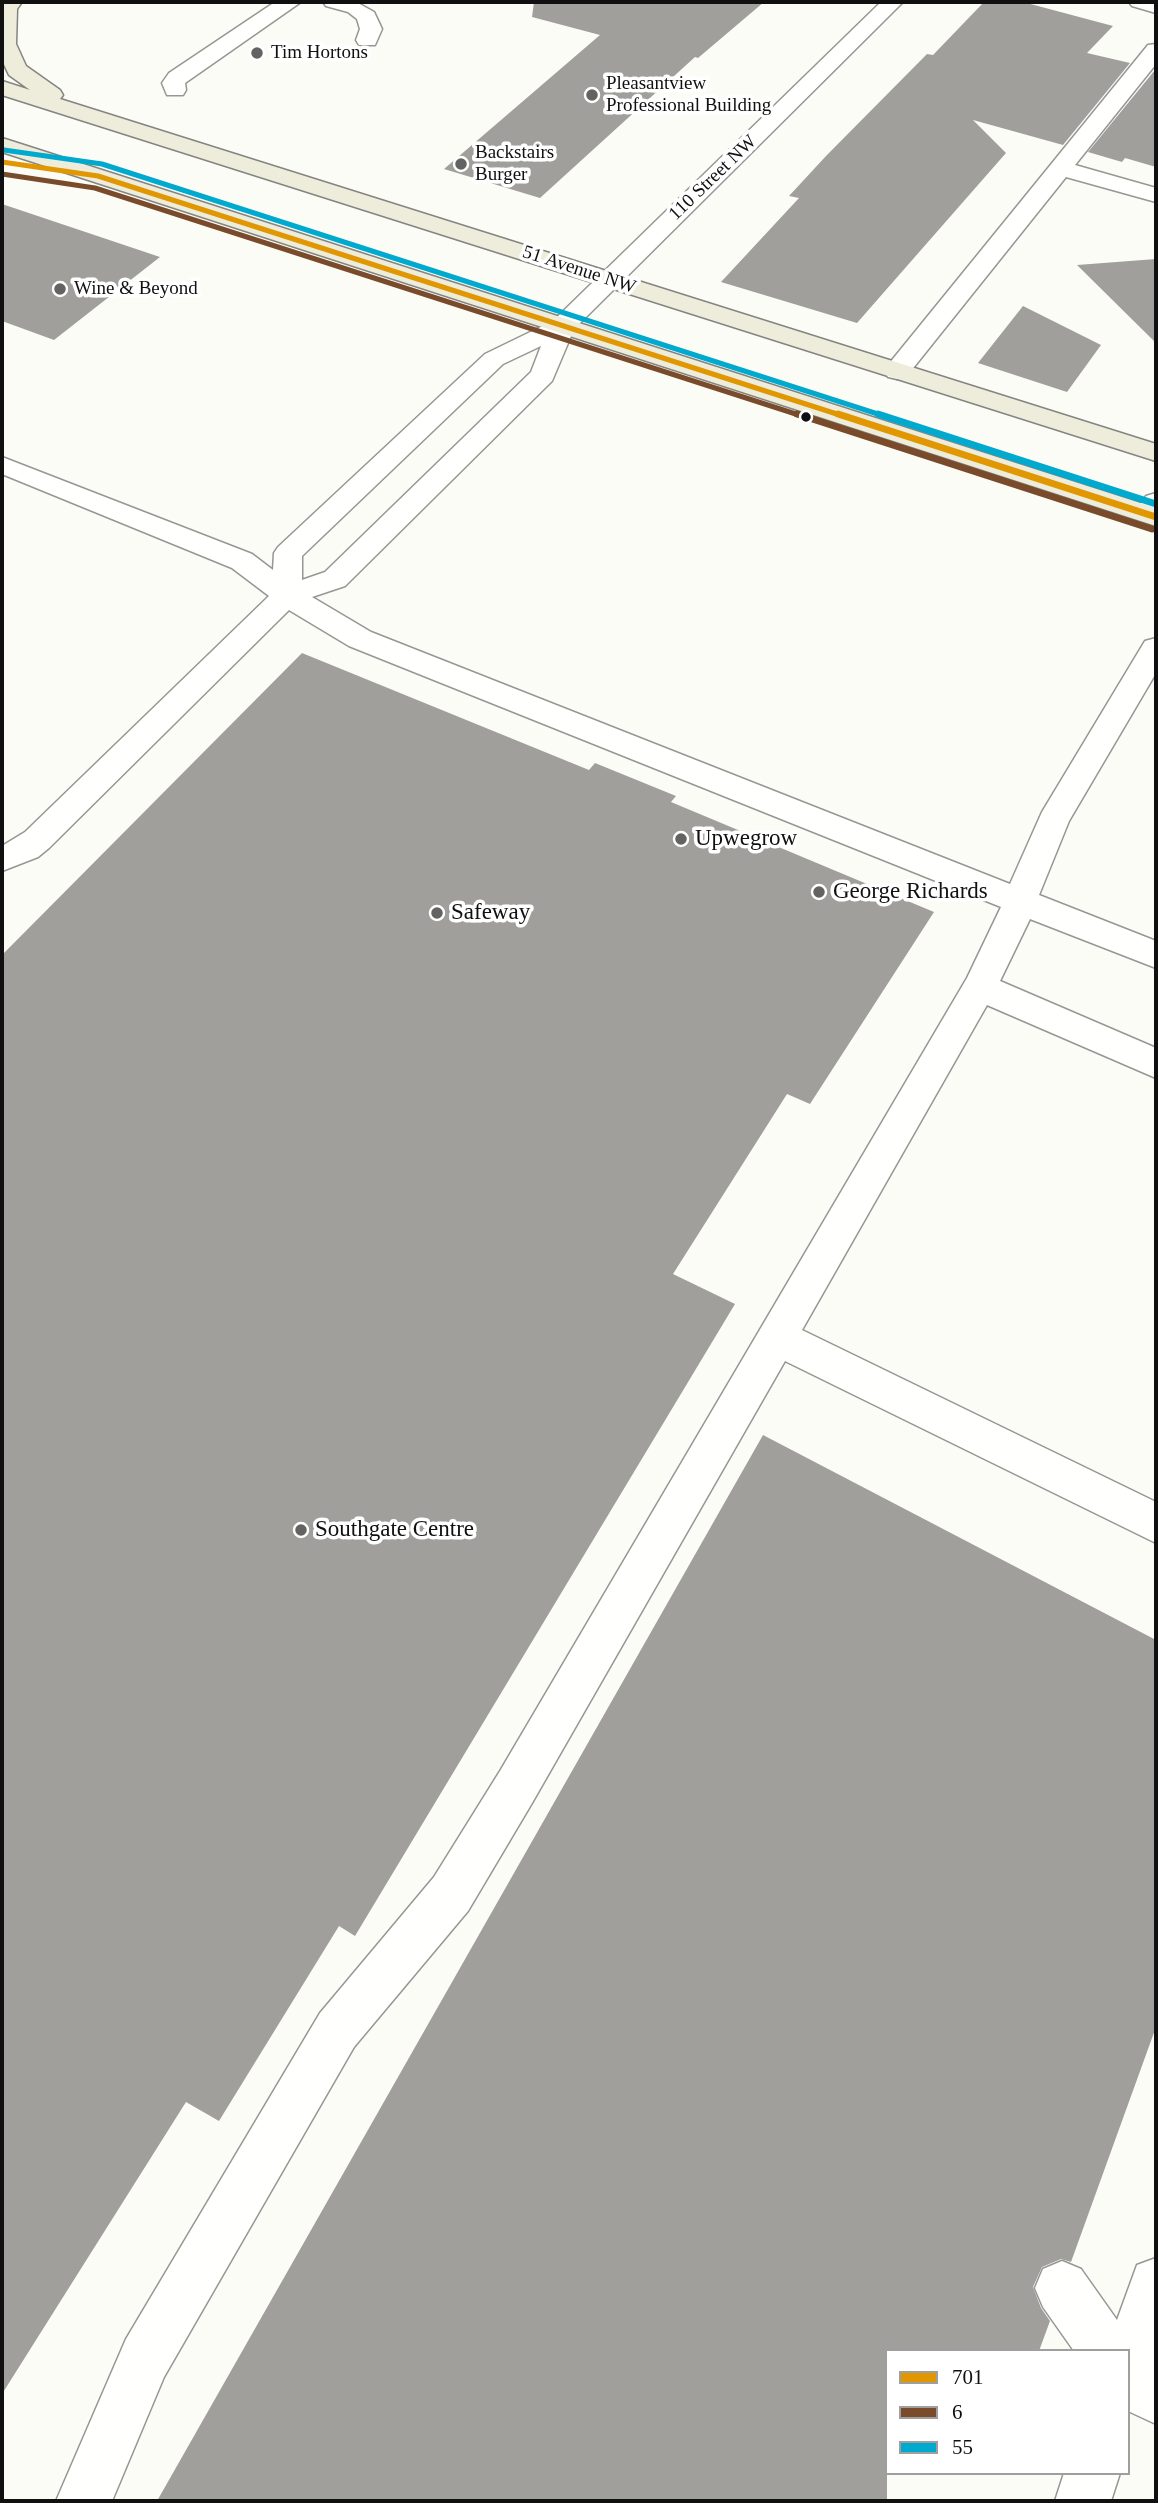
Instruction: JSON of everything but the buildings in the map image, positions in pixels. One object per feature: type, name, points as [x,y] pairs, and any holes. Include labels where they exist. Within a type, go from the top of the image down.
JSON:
[{"type":"main road","points":[[12,2],[7,8],[5,44],[17,70],[46,92],[104,120]]},
{"type":"main road","name":"51 Avenue NW","points":[[2,88],[1156,453]]},
{"type":"main road","points":[[2,145],[562,326],[1154,511]]},
{"type":"main road","points":[[2,162],[98,176]]},
{"type":"street","points":[[175,90],[173,83],[177,78],[273,11],[291,2]]},
{"type":"street","points":[[333,2],[355,8],[367,16],[371,29],[367,40]]},
{"type":"street","name":"110 Street NW","points":[[562,326],[893,2]]},
{"type":"street","points":[[1139,2],[1156,7]]},
{"type":"street","points":[[897,371],[1156,50]]},
{"type":"street","points":[[1062,169],[1156,195]]},
{"type":"street","points":[[287,595],[288,554],[494,359],[562,326]]},
{"type":"street","points":[[2,859],[26,849],[37,840],[287,595],[335,579],[345,570],[543,375],[562,326]]},
{"type":"street","points":[[4,465],[242,561],[287,595],[342,630],[392,653],[1156,955]]},
{"type":"street","points":[[84,2501],[145,2358],[337,2030],[451,1894],[516,1787],[980,987],[1003,943],[1053,820],[1156,648]]},
{"type":"street","points":[[980,987],[1156,1064]]},
{"type":"street","points":[[776,1337],[1156,1523]]},
{"type":"street","points":[[1130,2360],[1156,2284]]},
{"type":"street","points":[[1062,2288],[1105,2349]]},
{"type":"street","points":[[1130,2380],[1156,2397]]},
{"type":"street","points":[[1083,2501],[1091,2475]]},
{"type":"transit line","name":"55","points":[[4,150],[102,164],[1156,504]]},
{"type":"transit line","name":"701","points":[[2,162],[98,176],[1156,517]]},
{"type":"transit line","name":"6","points":[[2,174],[95,188],[1152,529]]},
{"type":"place","name":"Tim Hortons","points":[[257,53]]},
{"type":"place","name":"Pleasantview Professional Building","points":[[592,95]]},
{"type":"place","name":"Backstairs Burger","points":[[461,164]]},
{"type":"place","name":"Wine & Beyond","points":[[60,289]]},
{"type":"place","name":"Upwegrow","points":[[681,839]]},
{"type":"place","name":"George Richards","points":[[819,892]]},
{"type":"place","name":"Safeway","points":[[437,913]]},
{"type":"place","name":"Southgate Centre","points":[[301,1530]]}]
